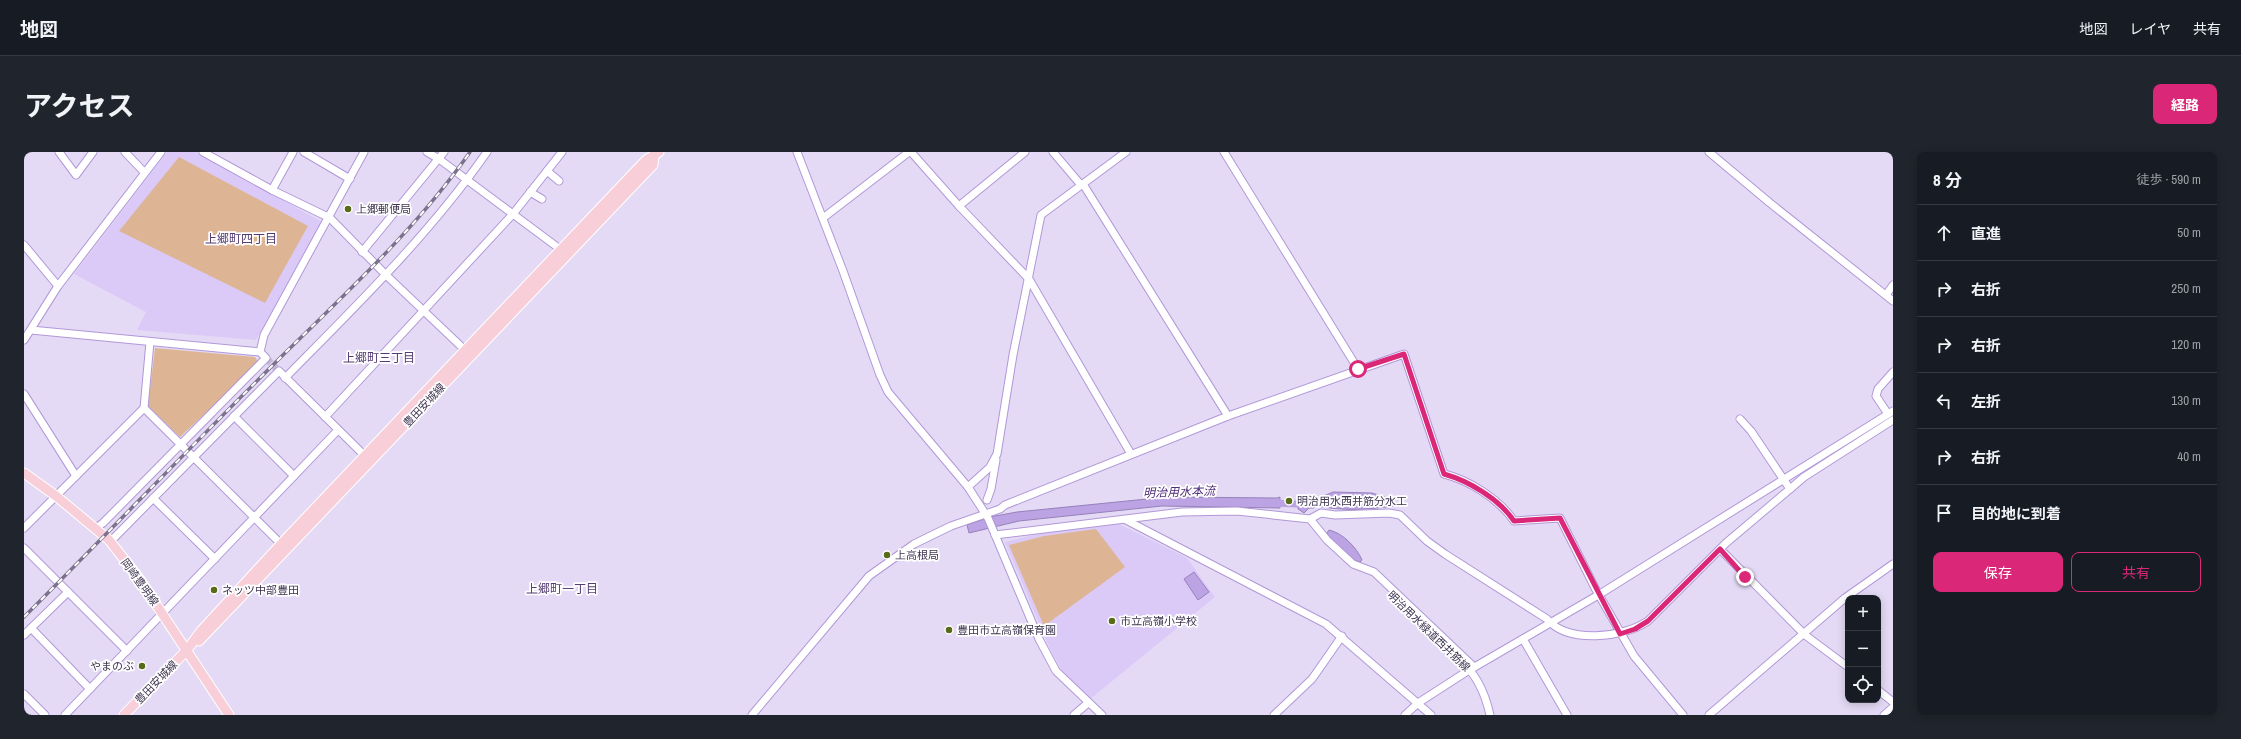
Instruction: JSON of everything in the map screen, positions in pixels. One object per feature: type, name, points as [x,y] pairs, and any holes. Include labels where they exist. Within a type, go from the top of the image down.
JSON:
[{"type":"main road","name":"豊田安城線","points":[[124,715],[187,650],[204,637],[284,547],[564,252],[653,165],[653,154]]},
{"type":"main road","name":"岡崎豊明線","points":[[24,473],[96,528],[110,542],[138,577],[163,613],[229,715]]},
{"type":"street","points":[[59,152],[76,175],[93,152]]},
{"type":"street","points":[[125,152],[144,172]]},
{"type":"street","points":[[24,340],[58,286],[144,172],[161,152]]},
{"type":"street","points":[[203,152],[272,190],[330,218],[362,252],[468,353]]},
{"type":"street","points":[[272,190],[293,152]]},
{"type":"street","points":[[304,152],[350,179]]},
{"type":"street","points":[[260,352],[264,335],[330,218],[364,152]]},
{"type":"street","points":[[427,152],[439,159],[564,252]]},
{"type":"street","points":[[362,252],[444,152]]},
{"type":"street","points":[[285,378],[386,275],[467,180],[487,152]]},
{"type":"street","points":[[325,417],[513,214],[562,152]]},
{"type":"street","points":[[797,152],[823,218],[880,375],[888,392],[968,487],[987,516],[1039,639],[1056,672],[1102,715]]},
{"type":"street","points":[[823,218],[910,152],[1029,280],[1131,454]]},
{"type":"street","points":[[959,206],[1025,152]]},
{"type":"street","points":[[1053,152],[1082,184],[1228,416]]},
{"type":"street","points":[[987,500],[991,489],[1013,355],[1041,215],[1126,152]]},
{"type":"street","points":[[1224,152],[1358,369]]},
{"type":"street","points":[[1710,152],[1770,204],[1893,301]]},
{"type":"street","points":[[547,170],[559,181]]},
{"type":"street","points":[[530,192],[542,199]]},
{"type":"street","points":[[24,245],[58,286]]},
{"type":"street","points":[[1886,295],[1893,285]]},
{"type":"street","points":[[31,330],[260,352],[266,358],[103,523],[96,528]]},
{"type":"street","points":[[24,528],[144,408],[150,342]]},
{"type":"street","points":[[752,715],[869,576],[914,544],[951,526],[987,516],[1131,454],[1228,416],[1404,354],[1444,474],[1457,477],[1478,489],[1509,513],[1514,521],[1560,518],[1620,634],[1648,676],[1683,715]]},
{"type":"street","points":[[110,542],[279,371],[368,459]]},
{"type":"street","points":[[1891,415],[1876,396],[1878,389],[1893,372]]},
{"type":"street","points":[[24,394],[76,476]]},
{"type":"street","points":[[144,408],[256,517],[284,547]]},
{"type":"street","points":[[1405,715],[1418,703],[1472,668],[1600,594],[1782,480],[1891,415]]},
{"type":"street","points":[[995,535],[1182,512],[1237,511],[1310,519],[1321,513],[1335,515],[1389,513],[1400,515],[1427,541],[1445,554],[1547,619],[1558,629],[1569,633],[1620,634],[1635,629],[1648,621],[1720,549],[1790,489],[1891,415]]},
{"type":"street","points":[[234,416],[294,476]]},
{"type":"street","points":[[1740,419],[1751,431],[1782,480],[1790,489]]},
{"type":"street","points":[[65,715],[338,430]]},
{"type":"street","points":[[968,487],[990,467],[997,454]]},
{"type":"street","points":[[153,498],[215,559]]},
{"type":"street","name":"明治用水緑道西井筋線","points":[[1310,519],[1327,540],[1352,564],[1374,572],[1373,577],[1472,668],[1484,693],[1490,715]]},
{"type":"street","points":[[1125,520],[1326,624],[1342,636],[1431,715]]},
{"type":"street","points":[[24,548],[127,651]]},
{"type":"street","points":[[1720,549],[1805,635],[1845,665]]},
{"type":"street","points":[[1709,715],[1805,635],[1845,598],[1893,564]]},
{"type":"street","points":[[24,635],[68,592]]},
{"type":"street","points":[[31,628],[90,689]]},
{"type":"street","points":[[1274,715],[1312,679],[1342,636]]},
{"type":"street","points":[[1523,639],[1567,715]]},
{"type":"street","points":[[1881,692],[1893,702]]},
{"type":"street","points":[[24,694],[45,715]]},
{"type":"street","points":[[1074,715],[1088,703]]},
{"type":"street","points":[[1884,715],[1893,707]]},
{"type":"shaded area","points":[[167,152],[196,152],[322,222],[256,340],[137,330],[146,312],[74,274]]},
{"type":"shaded area","points":[[179,157],[308,226],[265,303],[119,231]]},
{"type":"shaded area","points":[[155,348],[255,357],[259,363],[180,437],[148,406]]},
{"type":"shaded area","points":[[1333,492],[1372,493],[1391,499],[1393,506],[1336,509],[1317,506],[1317,499]]},
{"type":"shaded area","points":[[1167,497],[1280,497],[1280,508],[1162,506],[1019,521],[969,533],[967,525],[990,517],[1017,512]]},
{"type":"shaded area","points":[[1298,498],[1314,499],[1314,508],[1309,508],[1304,513],[1298,509]]},
{"type":"shaded area","name":"市立高嶺小学校","points":[[1119,524],[1187,558],[1215,597],[1089,700],[1061,669],[1048,645],[1005,542],[1042,533]]},
{"type":"shaded area","points":[[1096,529],[1125,567],[1044,626],[1009,545],[1044,536]]},
{"type":"shaded area","points":[[1329,530],[1339,534],[1349,542],[1357,551],[1362,560],[1360,562],[1350,558],[1341,551],[1329,538],[1327,533]]},
{"type":"shaded area","points":[[1194,572],[1209,592],[1198,600],[1184,579]]},
{"type":"waterway","name":"明治用水本流","points":[[1271,503],[1298,504],[1326,501]]},
{"type":"tunnel","points":[[266,358],[279,371]]},
{"type":"railway","points":[[24,617],[251,387],[382,258],[428,207],[470,152]]},
{"type":"place","name":"上郷郵便局","points":[[348,209]]},
{"type":"place","name":"明治用水西井筋分水工","points":[[1289,501]]},
{"type":"place","name":"上高根局","points":[[887,555]]},
{"type":"place","name":"ネッツ中部豊田","points":[[214,590]]},
{"type":"place","name":"市立高嶺小学校","points":[[1112,621]]},
{"type":"place","name":"豊田市立高嶺保育園","points":[[949,630]]},
{"type":"place","name":"やまのぶ","points":[[142,666]]},
{"type":"district","name":"上郷町四丁目","points":[[241,239]]},
{"type":"district","name":"上郷町三丁目","points":[[379,358]]},
{"type":"district","name":"上郷町一丁目","points":[[562,589]]},
{"type":"route","points":[[1358,369],[1404,354],[1444,474],[1457,477],[1478,489],[1509,513],[1514,521],[1560,518],[1620,634],[1635,629],[1648,621],[1720,549],[1745,577]]}]
